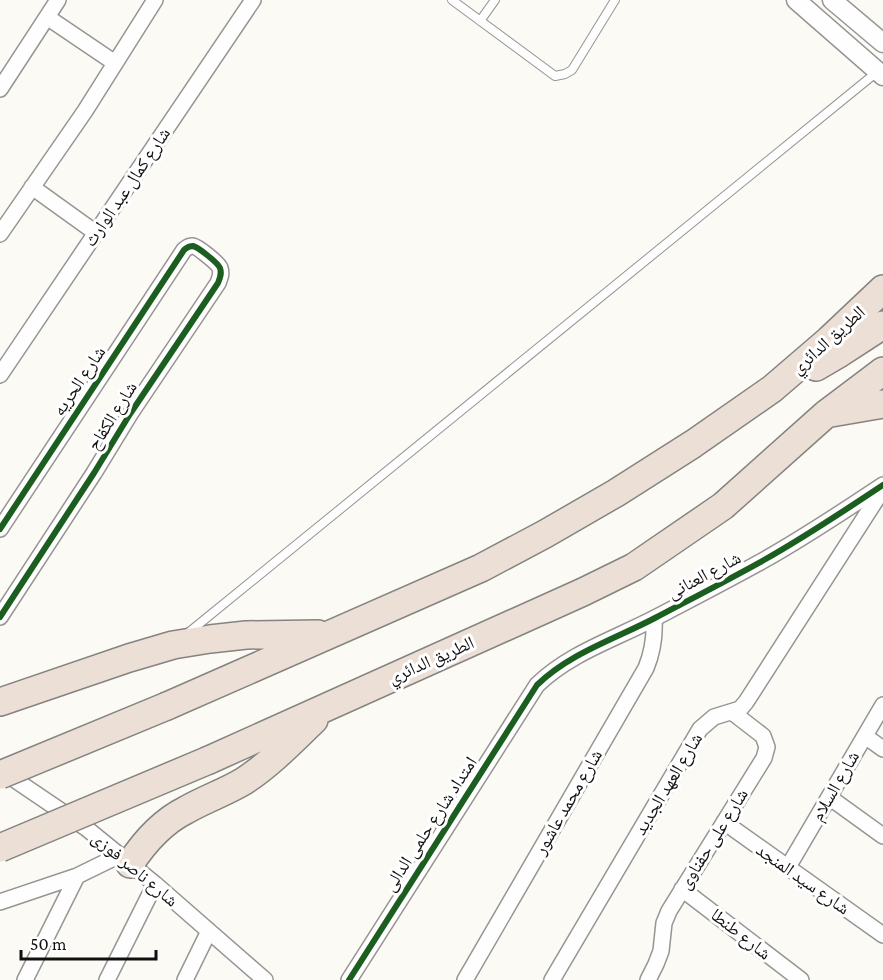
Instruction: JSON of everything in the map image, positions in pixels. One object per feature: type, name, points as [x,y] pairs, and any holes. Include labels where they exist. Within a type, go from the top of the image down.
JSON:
[{"type":"highway","name":"الطريق الدائري","points":[[0,775],[167,706],[481,568],[545,534],[693,444],[772,389],[883,289]]},
{"type":"highway","name":"الطريق الدائري","points":[[772,389],[840,353],[883,325]]},
{"type":"highway","name":"الطريق الدائري","points":[[0,848],[209,760],[634,567],[723,506],[826,414],[883,371]]},
{"type":"highway","points":[[826,414],[883,404]]},
{"type":"highway","points":[[0,702],[173,645],[246,635],[331,633]]},
{"type":"highway","points":[[125,859],[161,827],[186,810],[231,789],[260,770],[331,705]]},
{"type":"street","points":[[2,80],[58,0]]},
{"type":"street","points":[[0,234],[78,120],[155,0]]},
{"type":"street","name":"شارع كمال عبد الوارث","points":[[0,375],[253,0]]},
{"type":"street","points":[[796,0],[880,74]]},
{"type":"street","points":[[832,0],[883,43]]},
{"type":"street","points":[[47,17],[115,63]]},
{"type":"street","points":[[32,187],[96,233]]},
{"type":"street","name":"شارع الكفاح","points":[[0,617],[218,283],[221,275],[217,264],[193,246],[184,250]]},
{"type":"street","name":"شارع الحريه","points":[[0,529],[184,250]]},
{"type":"street","name":"شارع العنانى","points":[[537,685],[567,661],[654,619],[763,561],[883,485]]},
{"type":"street","name":"شارع العهد الجديد","points":[[552,980],[700,729],[714,717],[740,709],[746,702],[883,489]]},
{"type":"street","name":"شارع محمد عاشور","points":[[465,980],[646,668],[655,636],[654,619]]},
{"type":"street","name":"امتداد شارع حلمى الدالى","points":[[349,980],[537,685]]},
{"type":"street","name":"شارع السلام","points":[[788,867],[883,705]]},
{"type":"street","name":"شارع على حفناوى","points":[[648,980],[661,951],[664,924],[669,910],[764,758],[766,747],[763,736],[732,712]]},
{"type":"street","points":[[865,736],[883,749]]},
{"type":"street","name":"شارع ناصر فوزى","points":[[0,769],[86,828],[125,859],[209,931],[248,974],[265,980]]},
{"type":"street","points":[[829,797],[883,836]]},
{"type":"street","name":"شارع سيد المنجد","points":[[724,822],[883,935]]},
{"type":"street","points":[[0,902],[125,859]]},
{"type":"street","points":[[26,980],[77,876]]},
{"type":"street","points":[[107,980],[155,884]]},
{"type":"street","name":"شارع طنطا","points":[[682,889],[801,980]]},
{"type":"street","points":[[185,980],[209,931]]},
{"type":"lane","points":[[452,0],[555,76],[572,70],[615,0]]},
{"type":"lane","points":[[480,21],[495,0]]},
{"type":"lane","points":[[173,645],[880,74]]},
{"type":"cycle path","points":[[0,529],[184,250],[193,246],[203,252],[220,268],[218,283],[130,414],[0,617]]},
{"type":"cycle path","points":[[349,980],[537,685],[578,655],[737,575],[824,524],[883,485]]}]
